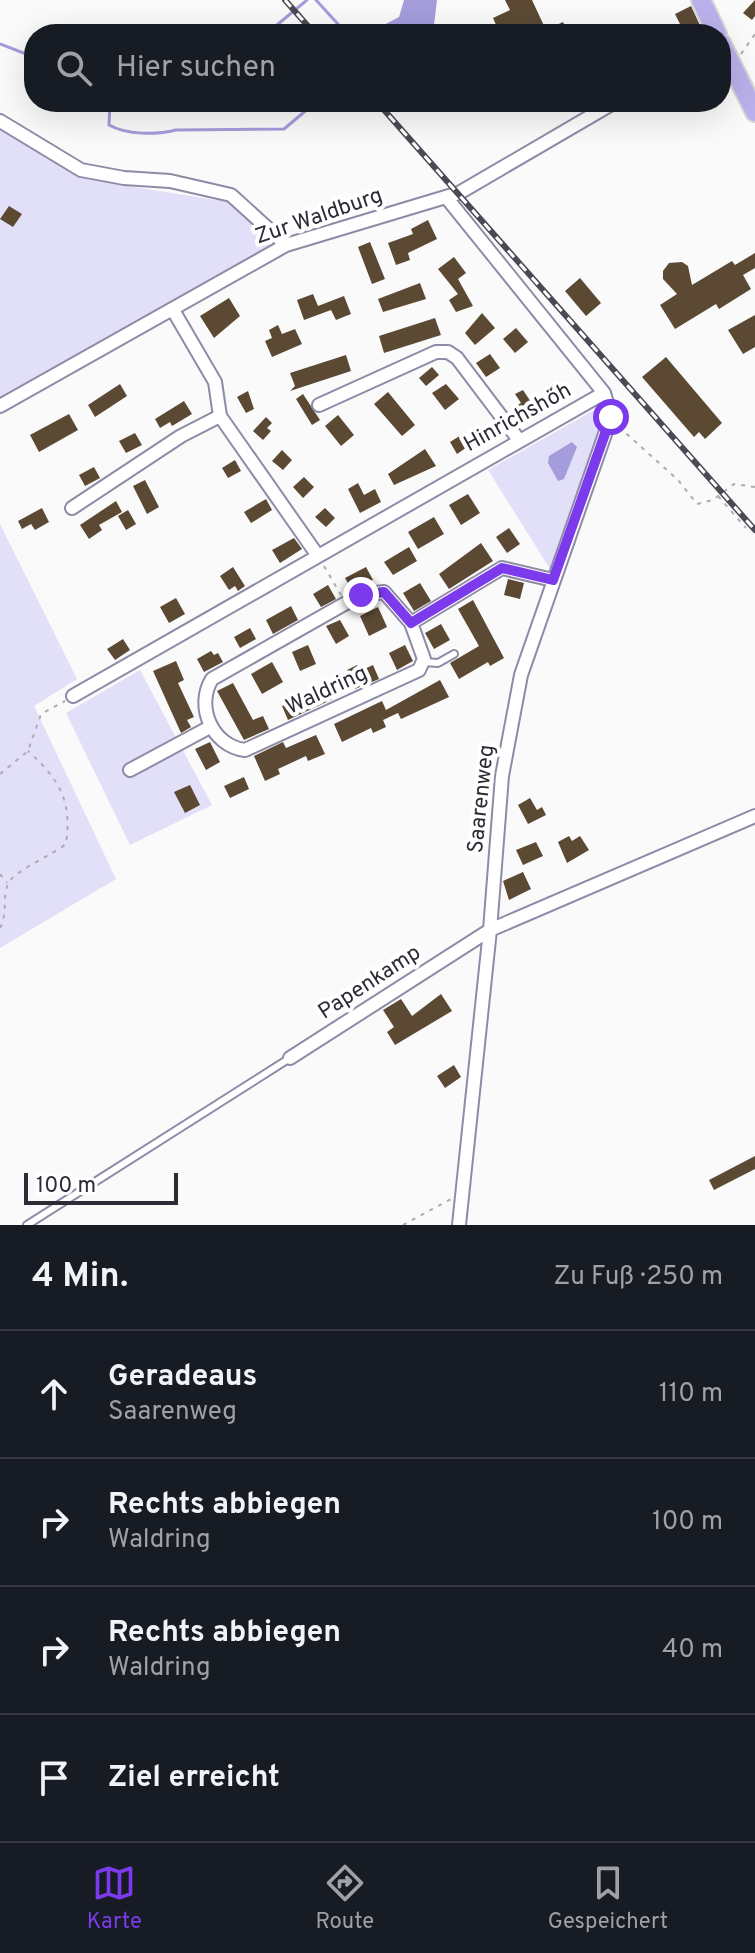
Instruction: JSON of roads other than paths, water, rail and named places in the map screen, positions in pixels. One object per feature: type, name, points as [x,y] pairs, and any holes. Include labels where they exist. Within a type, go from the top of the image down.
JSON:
[{"type":"main road","points":[[701,0],[712,24]]},
{"type":"main road","points":[[731,64],[755,112]]},
{"type":"street","name":"Zur Waldburg","points":[[0,406],[173,310],[241,267],[286,245],[446,197],[597,112]]},
{"type":"street","points":[[0,121],[81,170],[124,178],[170,181],[231,195],[286,245]]},
{"type":"street","name":"Hinrichshöh","points":[[73,696],[604,393],[446,197]]},
{"type":"street","points":[[173,310],[215,382],[220,416],[318,556]]},
{"type":"street","points":[[319,405],[436,352],[448,352],[457,358],[519,440]]},
{"type":"street","name":"Saarenweg","points":[[459,1225],[490,930],[502,776],[521,675],[611,424],[604,393]]},
{"type":"street","points":[[72,508],[181,436],[220,416]]},
{"type":"street","points":[[411,623],[502,568],[553,580]]},
{"type":"street","points":[[130,770],[210,727],[205,690],[212,679],[361,595],[384,592],[411,623],[423,650],[423,662]]},
{"type":"street","name":"Waldring","points":[[210,727],[223,744],[245,750],[410,675],[419,670],[423,662]]},
{"type":"street","name":"Papenkamp","points":[[290,1058],[490,930],[755,816]]},
{"type":"lane","points":[[423,662],[438,663],[454,654]]},
{"type":"lane","name":"Papenkamp","points":[[27,1225],[290,1058]]},
{"type":"waterway","points":[[278,24],[307,0]]},
{"type":"waterway","points":[[316,0],[338,24]]},
{"type":"waterway","points":[[0,44],[24,53]]},
{"type":"waterway","points":[[110,112],[109,125],[124,131],[151,133],[284,129],[304,112]]},
{"type":"railway","points":[[285,0],[306,24]]},
{"type":"railway","points":[[386,112],[755,530]]}]
